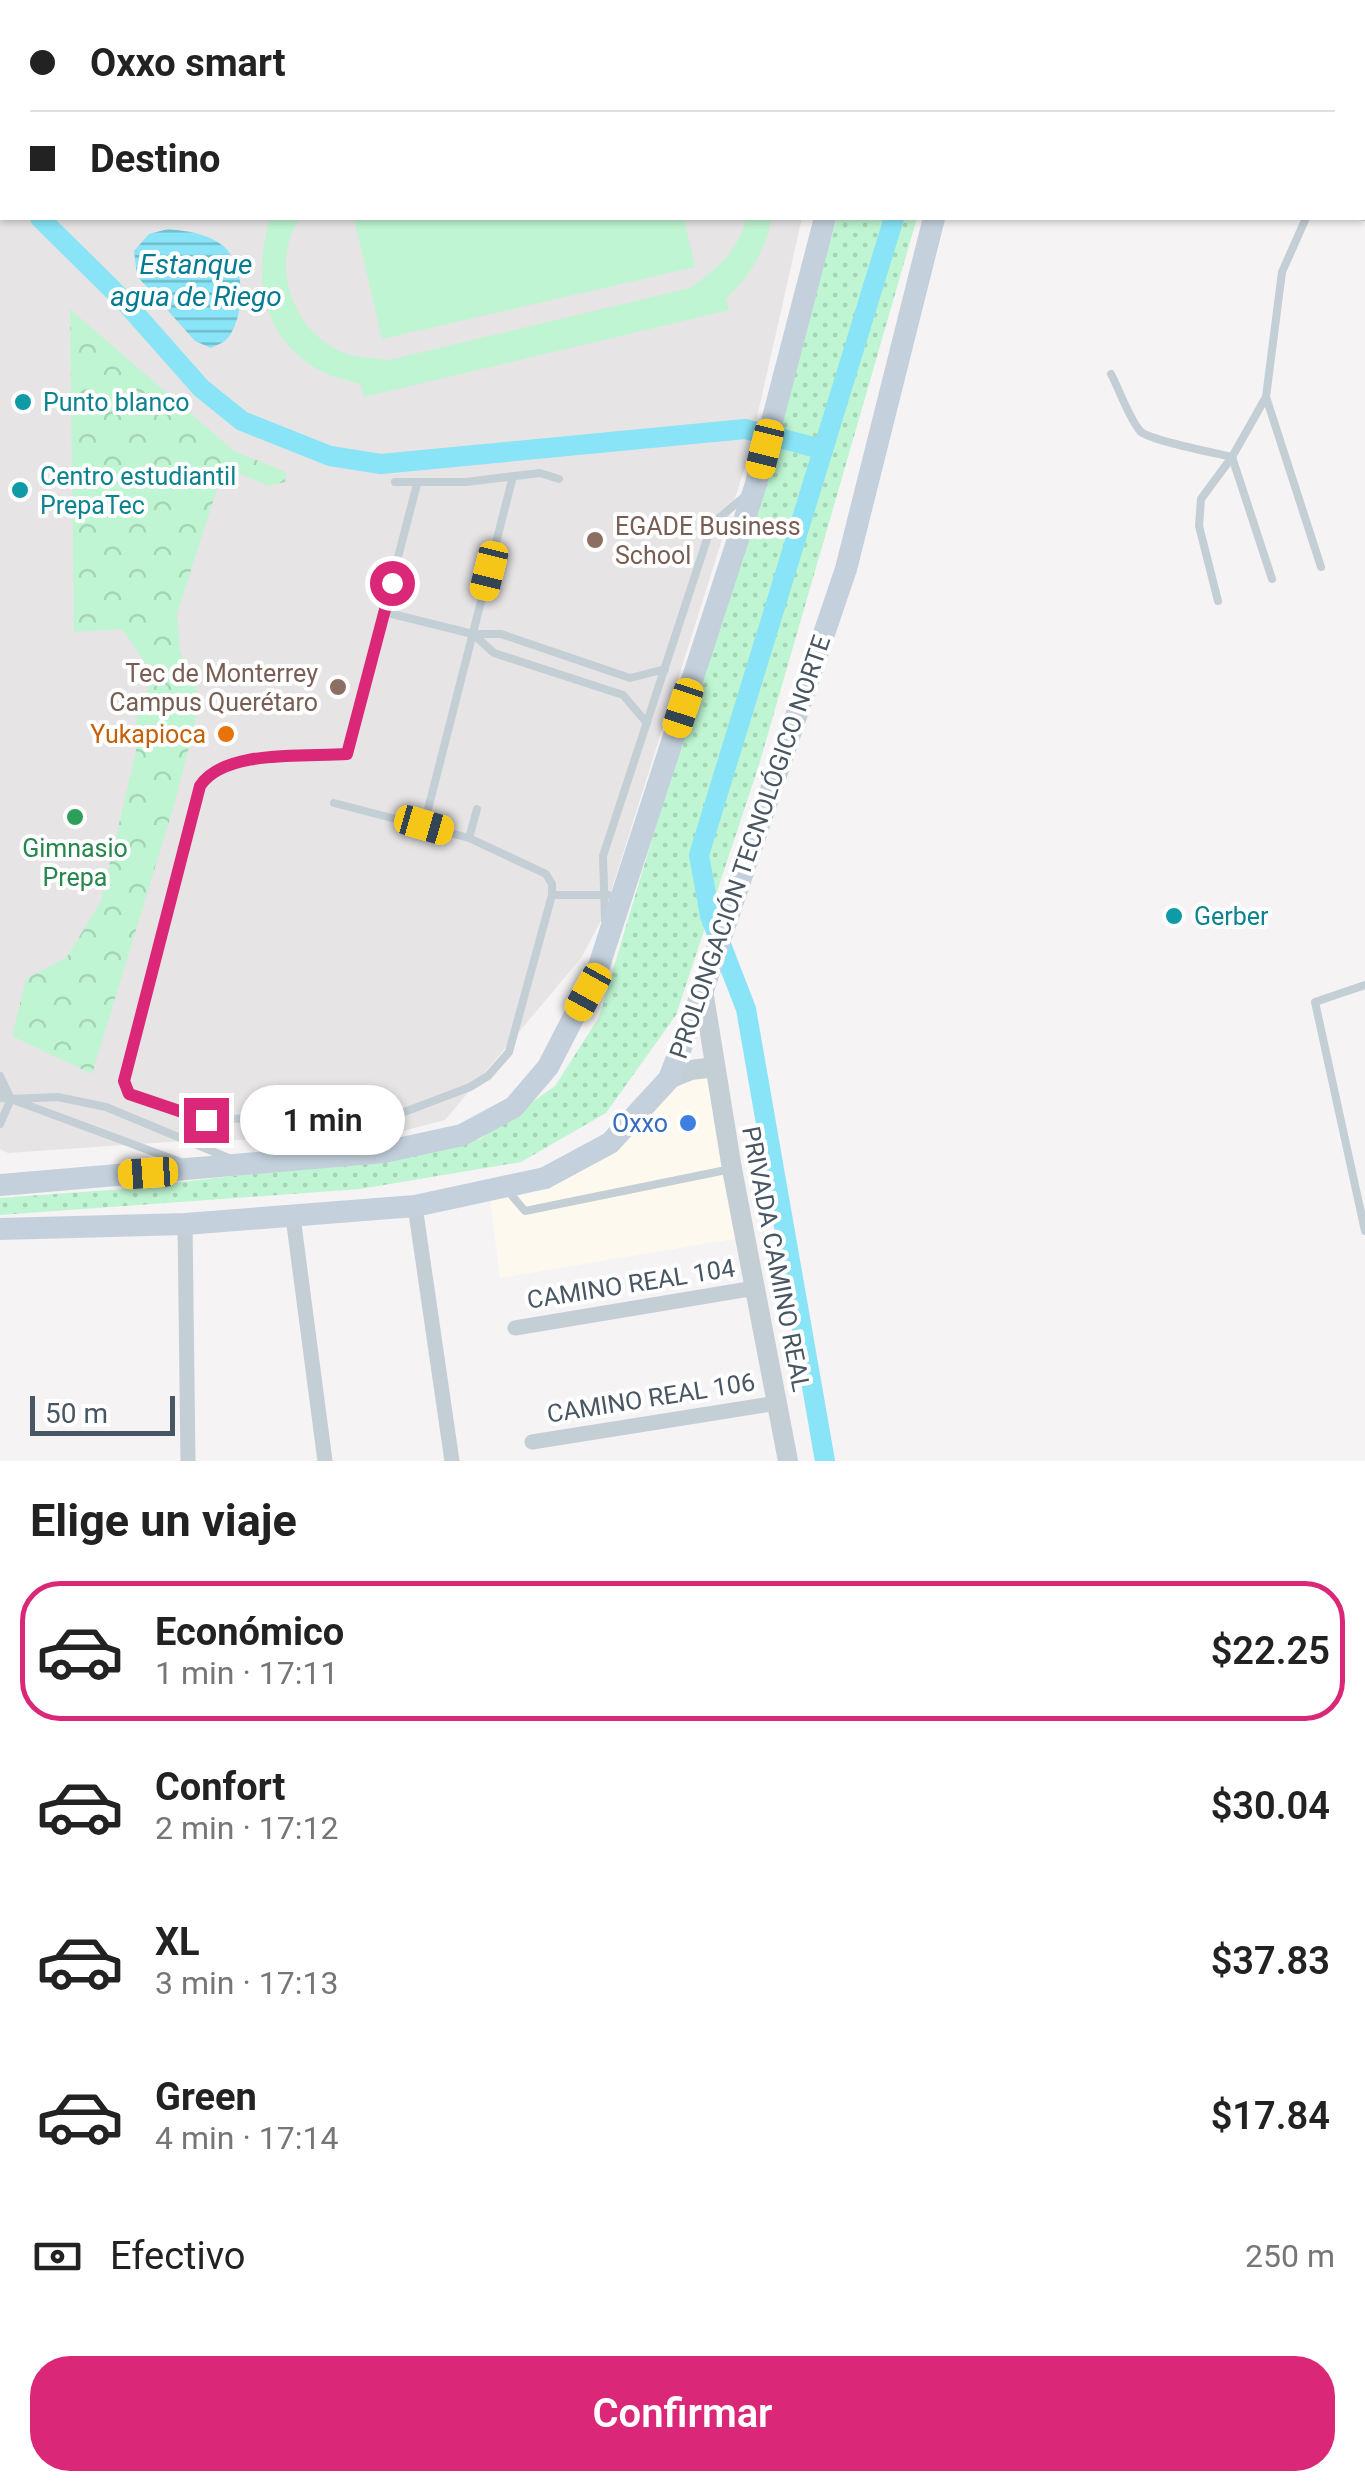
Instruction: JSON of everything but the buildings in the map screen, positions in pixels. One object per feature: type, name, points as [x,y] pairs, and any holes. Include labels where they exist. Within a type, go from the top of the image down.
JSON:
[{"type":"main road","points":[[0,1186],[384,1152],[462,1135],[514,1106],[548,1066],[588,992],[606,940],[613,894],[756,487],[824,220]]},
{"type":"main road","name":"PROLONGACIÓN TECNOLÓGICO NORTE","points":[[0,1229],[185,1224],[415,1206],[544,1178],[610,1144],[669,1079],[703,990],[846,569],[933,220]]},
{"type":"street","name":"PRIVADA CAMINO REAL","points":[[703,990],[732,1169],[788,1461]]},
{"type":"street","points":[[669,1079],[715,1066]]},
{"type":"street","points":[[415,1206],[452,1461]]},
{"type":"street","points":[[293,1218],[325,1461]]},
{"type":"street","points":[[185,1224],[188,1461]]},
{"type":"street","name":"CAMINO REAL 104","points":[[514,1328],[755,1288]]},
{"type":"street","name":"CAMINO REAL 106","points":[[532,1442],[777,1403]]},
{"type":"lane","points":[[1218,602],[1198,512],[1201,499],[1232,457],[1266,397],[1282,272],[1305,220]]},
{"type":"lane","points":[[1111,374],[1141,433],[1232,457]]},
{"type":"lane","points":[[1266,397],[1321,566]]},
{"type":"lane","points":[[1232,457],[1272,579]]},
{"type":"lane","points":[[395,482],[466,482],[540,473],[558,480]]},
{"type":"lane","points":[[424,825],[513,476]]},
{"type":"lane","points":[[334,803],[469,838],[546,874],[552,884],[552,895],[509,1052],[488,1076],[470,1087],[399,1114],[303,1110],[206,1120],[129,1094],[124,1081],[200,786],[216,769],[248,760],[347,754],[418,484]]},
{"type":"lane","points":[[552,895],[613,894],[603,856],[712,524],[756,487]]},
{"type":"lane","points":[[384,612],[473,634],[501,634],[630,678],[664,669]]},
{"type":"lane","points":[[473,634],[494,654],[623,696],[647,723]]},
{"type":"lane","points":[[469,838],[477,809]]},
{"type":"lane","points":[[1365,985],[1315,1002],[1365,1230]]},
{"type":"lane","points":[[0,1076],[11,1099],[0,1124]]},
{"type":"lane","points":[[0,1094],[202,1170]]},
{"type":"lane","points":[[11,1099],[58,1098],[106,1108],[251,1166]]},
{"type":"lane","points":[[506,1187],[525,1211],[732,1169]]},
{"type":"shaded area","name":"Tec de Monterrey Campus Querétaro","points":[[0,220],[802,220],[748,457],[603,917],[581,958],[445,1120],[376,1138],[182,1141],[8,1153],[0,1149]]},
{"type":"shaded area","points":[[715,1067],[745,1237],[500,1278],[489,1191],[610,1144],[669,1079]]},
{"type":"green space","points":[[270,220],[299,220],[286,255],[286,275],[299,312],[310,329],[342,352],[389,360],[690,288],[726,258],[746,220],[771,220],[756,262],[726,299],[729,310],[364,397],[360,384],[327,374],[302,359],[286,343],[267,306],[262,263]]},
{"type":"green space","points":[[354,220],[684,220],[695,267],[382,339]]},
{"type":"green space","points":[[836,220],[916,220],[759,765],[676,1015],[606,1113],[521,1162],[360,1189],[0,1215],[0,1198],[123,1189],[327,1165],[480,1139],[555,1086],[599,1017]]},
{"type":"green space","points":[[70,309],[234,451],[286,472],[285,482],[269,486],[224,467],[177,614],[180,652],[197,683],[195,723],[175,802],[92,1074],[12,1036],[26,979],[67,957],[101,901],[136,751],[137,709],[155,677],[122,629],[74,632]]},
{"type":"water","name":"Estanque agua de Riego","points":[[168,229],[216,241],[235,263],[241,287],[239,313],[228,337],[211,348],[195,341],[137,276],[134,251],[149,234]]},
{"type":"waterway","points":[[42,220],[125,302],[201,388],[242,421],[330,456],[381,464],[745,429],[821,449]]},
{"type":"waterway","points":[[825,1461],[746,1009],[710,916],[699,855],[893,220]]},
{"type":"place","name":"Punto blanco","points":[[23,402]]},
{"type":"place","name":"Centro estudiantil PrepaTec","points":[[20,490]]},
{"type":"place","name":"EGADE Business School","points":[[595,540]]},
{"type":"place","name":"Tec de Monterrey Campus Querétaro","points":[[338,687]]},
{"type":"place","name":"Yukapioca","points":[[226,734]]},
{"type":"place","name":"Gimnasio Prepa","points":[[75,817]]},
{"type":"place","name":"Gerber","points":[[1174,916]]},
{"type":"place","name":"Oxxo","points":[[688,1123]]},
{"type":"route","points":[[206,1120],[145,1102],[129,1094],[124,1081],[200,786],[216,769],[248,760],[347,754],[392,583]]}]
